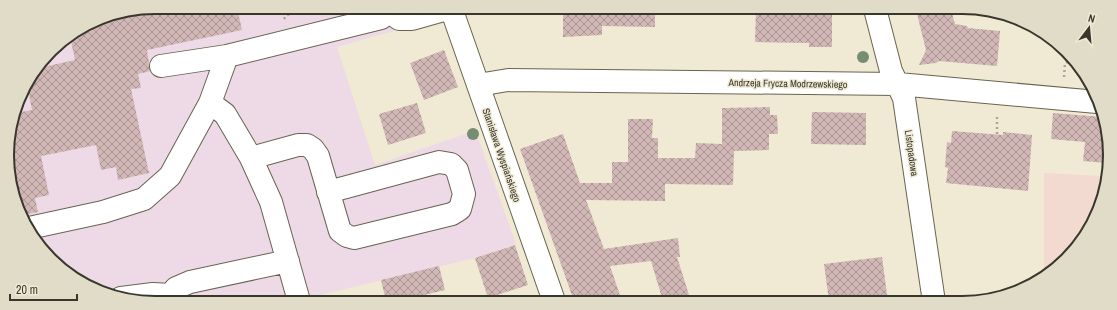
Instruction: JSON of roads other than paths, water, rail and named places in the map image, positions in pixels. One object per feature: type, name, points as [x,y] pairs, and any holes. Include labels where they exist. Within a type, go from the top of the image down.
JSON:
[{"type":"street","points":[[161,66],[227,56],[381,18],[383,14]]},
{"type":"street","points":[[392,14],[399,19],[412,19],[430,14]]},
{"type":"street","name":"Stanisława Wyspiańskiego","points":[[453,14],[552,296]]},
{"type":"street","name":"Listopadowa","points":[[876,14],[891,71],[904,98],[933,296]]},
{"type":"street","points":[[34,227],[103,212],[144,199],[170,176],[210,104],[227,56]]},
{"type":"street","name":"Andrzeja Frycza Modrzewskiego","points":[[478,85],[508,80],[898,84],[1092,102]]},
{"type":"street","points":[[210,104],[225,114],[251,158],[271,202],[298,296]]},
{"type":"street","points":[[251,158],[298,146],[307,145],[313,149],[318,156],[328,192],[340,232],[354,238],[452,214],[460,209],[464,194],[457,170],[451,164],[440,162],[328,192]]},
{"type":"street","points":[[172,296],[176,288],[190,282],[288,261]]},
{"type":"street","points":[[141,295],[153,294],[162,296]]}]
